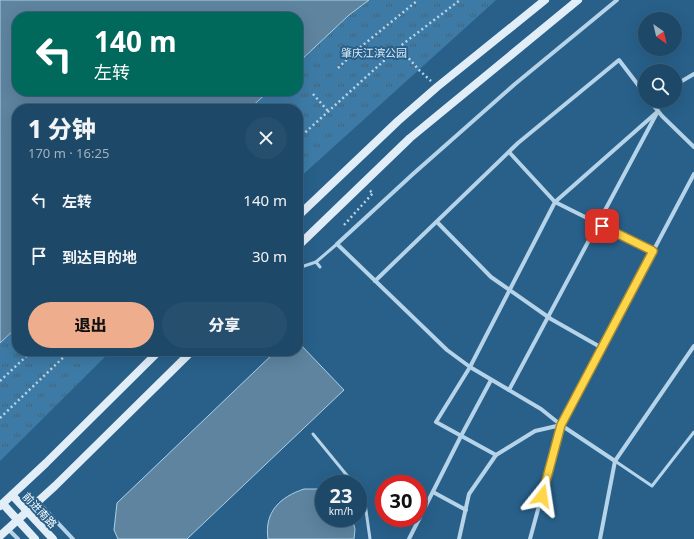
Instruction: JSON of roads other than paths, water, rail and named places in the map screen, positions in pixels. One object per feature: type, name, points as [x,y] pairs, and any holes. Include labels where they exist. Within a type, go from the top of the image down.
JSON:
[{"type":"main road","points":[[303,211],[398,121],[437,87],[544,0]]},
{"type":"main road","points":[[303,241],[410,138],[578,0]]},
{"type":"main road","points":[[2,505],[154,356]]},
{"type":"main road","points":[[0,536],[38,502],[187,356]]},
{"type":"main road","name":"前进南路","points":[[12,495],[53,539]]},
{"type":"main road","name":"前进南路","points":[[2,505],[35,539]]},
{"type":"street","points":[[615,461],[561,425],[541,409],[470,367],[447,350],[337,244],[413,174],[515,84],[618,0]]},
{"type":"street","points":[[375,281],[509,152],[618,60],[638,85]]},
{"type":"street","points":[[682,81],[694,74]]},
{"type":"street","points":[[656,108],[694,148]]},
{"type":"street","points":[[496,455],[436,422],[470,367],[555,202],[658,111]]},
{"type":"street","points":[[508,390],[599,224],[658,111]]},
{"type":"street","points":[[509,152],[555,202],[653,251]]},
{"type":"street","points":[[530,539],[561,425],[694,174]]},
{"type":"street","points":[[437,222],[491,277],[548,317],[602,348]]},
{"type":"street","points":[[600,539],[615,461],[694,346]]},
{"type":"street","points":[[409,539],[491,380]]},
{"type":"street","points":[[460,539],[469,494],[496,455],[535,431],[561,425]]},
{"type":"street","points":[[433,492],[466,510]]},
{"type":"street","name":"前进南路","points":[[38,502],[73,539]]},
{"type":"street","points":[[8,529],[18,539]]},
{"type":"lane","points":[[303,267],[316,262],[337,244]]},
{"type":"lane","points":[[316,262],[320,267]]},
{"type":"lane","points":[[615,461],[652,486],[694,432]]},
{"type":"lane","points":[[313,434],[347,475]]},
{"type":"lane","points":[[367,518],[370,539]]},
{"type":"park label","name":"肇庆江滨公园","points":[[374,52]]}]
